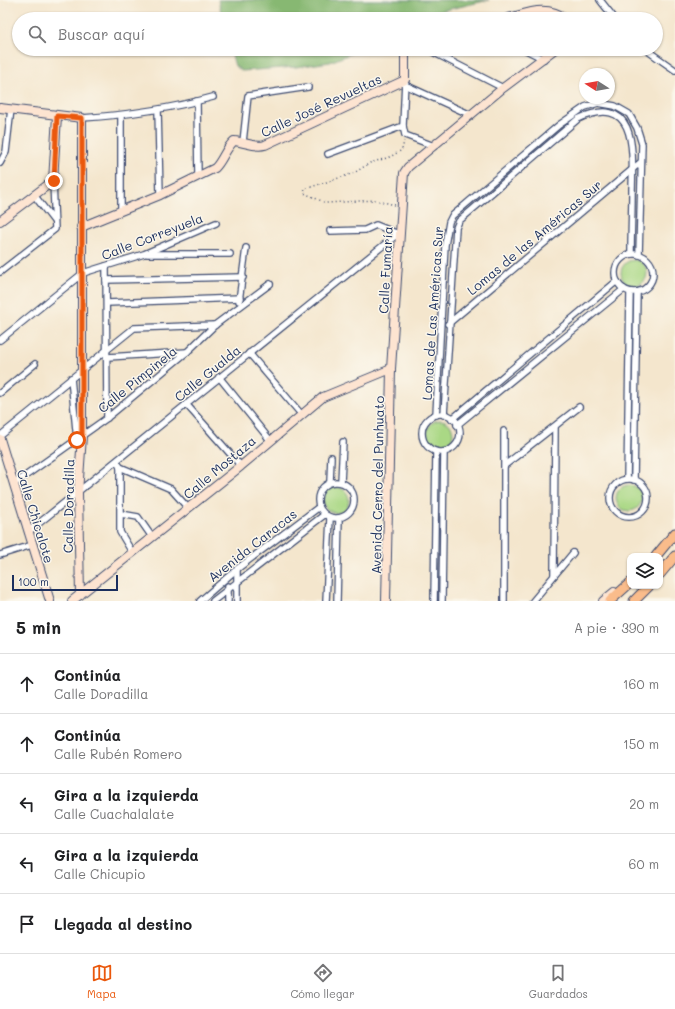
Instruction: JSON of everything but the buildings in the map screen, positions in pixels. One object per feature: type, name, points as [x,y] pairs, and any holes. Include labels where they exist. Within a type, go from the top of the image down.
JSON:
[{"type":"main road","points":[[658,553],[675,533]]},
{"type":"main road","points":[[663,570],[675,556]]},
{"type":"main road","points":[[610,601],[627,586]]},
{"type":"main road","points":[[634,601],[647,589]]},
{"type":"street","points":[[600,0],[609,12]]},
{"type":"street","points":[[537,12],[546,10],[552,12]]},
{"type":"street","points":[[405,56],[403,126],[405,135],[434,146],[504,88],[547,56]]},
{"type":"street","points":[[441,56],[504,88]]},
{"type":"street","points":[[538,56],[544,59]]},
{"type":"street","points":[[655,56],[675,70]]},
{"type":"street","points":[[405,82],[471,115]]},
{"type":"street","name":"Calle José Revueltas","points":[[243,142],[256,147],[265,145],[405,82]]},
{"type":"street","points":[[81,227],[160,195],[215,168],[221,162],[229,146],[234,141],[243,142],[248,96],[308,87]]},
{"type":"street","points":[[0,108],[82,118],[121,116],[158,110],[213,96]]},
{"type":"street","points":[[198,101],[198,177]]},
{"type":"street","name":"Lomas de Las Américas Sur","points":[[436,415],[445,245],[449,222],[452,216],[515,162],[570,116],[585,107],[598,103],[615,106],[629,114],[637,128],[640,139],[641,162],[639,255]]},
{"type":"street","points":[[0,163],[6,152],[11,109]]},
{"type":"street","points":[[158,110],[160,195]]},
{"type":"street","name":"Lomas de Las Américas Sur","points":[[444,415],[456,228],[459,221],[578,119],[590,114],[603,111],[613,114],[623,121],[630,131],[634,150],[631,254]]},
{"type":"street","points":[[0,272],[55,229],[54,181],[57,116]]},
{"type":"street","points":[[121,116],[121,211]]},
{"type":"street","name":"Calle Doradilla","points":[[80,595],[78,493],[83,369],[83,273],[81,227],[82,118]]},
{"type":"street","points":[[328,154],[403,126]]},
{"type":"street","name":"Calle Fumaría","points":[[391,369],[398,233],[404,173],[408,167],[434,146]]},
{"type":"street","points":[[515,162],[521,169]]},
{"type":"street","name":"Lomas de las Américas Sur","points":[[441,329],[641,162]]},
{"type":"street","points":[[0,221],[54,181]]},
{"type":"street","points":[[34,195],[54,221]]},
{"type":"street","name":"Calle Correyuela","points":[[0,340],[83,273],[144,254],[216,223]]},
{"type":"street","points":[[330,230],[365,230],[376,225],[398,233]]},
{"type":"street","name":"Calle Gualda","points":[[28,532],[117,462],[186,404],[398,233]]},
{"type":"street","points":[[238,309],[246,248]]},
{"type":"street","points":[[144,254],[230,254]]},
{"type":"street","points":[[631,254],[639,255],[646,258],[653,270],[649,284],[644,289],[637,292],[630,292],[624,289],[617,281],[615,274],[619,261],[631,254]]},
{"type":"street","points":[[106,266],[108,349],[107,418]]},
{"type":"street","points":[[106,280],[243,277]]},
{"type":"street","points":[[452,419],[535,348],[617,281]]},
{"type":"street","name":"Calle Pimpinela","points":[[14,484],[107,418],[187,352],[216,325],[270,284]]},
{"type":"street","points":[[457,425],[541,355],[624,289]]},
{"type":"street","points":[[627,479],[630,292]]},
{"type":"street","points":[[634,480],[637,292]]},
{"type":"street","points":[[106,303],[240,298]]},
{"type":"street","points":[[0,436],[134,328],[216,325]]},
{"type":"street","points":[[535,348],[541,355]]},
{"type":"street","points":[[108,357],[187,352]]},
{"type":"street","points":[[249,353],[301,414]]},
{"type":"street","points":[[0,392],[35,364]]},
{"type":"street","name":"Calle Mostaza","points":[[72,601],[241,466],[322,397],[391,369]]},
{"type":"street","name":"Avenida Cerro del Punhuato","points":[[386,601],[391,369]]},
{"type":"street","points":[[220,377],[270,440]]},
{"type":"street","points":[[71,378],[80,438]]},
{"type":"street","points":[[628,386],[635,386]]},
{"type":"street","points":[[186,404],[241,466]]},
{"type":"street","points":[[505,465],[578,407]]},
{"type":"street","points":[[436,415],[444,415],[452,419],[457,425],[459,436],[457,442],[449,450],[444,452],[436,452],[431,450],[424,442],[422,431],[427,421],[436,415]]},
{"type":"street","points":[[554,427],[554,575]]},
{"type":"street","points":[[504,431],[504,601]]},
{"type":"street","name":"Calle Chicalote","points":[[0,439],[50,601]]},
{"type":"street","points":[[341,482],[343,442]]},
{"type":"street","points":[[434,601],[436,452]]},
{"type":"street","points":[[442,601],[444,452]]},
{"type":"street","points":[[330,482],[331,457]]},
{"type":"street","points":[[117,462],[120,467],[120,532],[132,552]]},
{"type":"street","points":[[120,467],[171,489],[188,508]]},
{"type":"street","points":[[627,479],[634,480],[644,487],[647,500],[646,506],[636,515],[624,516],[613,509],[610,496],[615,484],[627,479]]},
{"type":"street","points":[[330,482],[341,482],[351,489],[354,501],[350,512],[339,518],[330,518],[324,515],[318,507],[317,497],[322,488],[330,482]]},
{"type":"street","name":"Avenida Caracas","points":[[200,601],[237,569],[318,507]]},
{"type":"street","points":[[121,514],[138,517],[152,537]]},
{"type":"street","name":"Avenida Caracas","points":[[213,601],[324,515]]},
{"type":"street","points":[[326,601],[330,518]]},
{"type":"street","points":[[336,601],[339,518]]},
{"type":"street","points":[[653,553],[675,527]]},
{"type":"street","points":[[0,555],[32,545]]},
{"type":"street","points":[[533,601],[573,553]]},
{"type":"street","points":[[434,554],[443,554]]},
{"type":"street","points":[[237,569],[237,601]]},
{"type":"street","points":[[228,578],[228,601]]},
{"type":"street","points":[[603,601],[627,581]]},
{"type":"path","points":[[400,206],[375,200],[326,202],[304,193],[305,188],[354,173],[370,163],[390,158],[402,150],[405,135]]},
{"type":"green space","points":[[218,0],[489,0],[437,12],[221,12]]},
{"type":"green space","points":[[232,56],[345,56],[330,62],[296,67],[242,71],[235,66]]},
{"type":"green space","points":[[634,260],[643,264],[647,273],[643,282],[634,286],[625,282],[621,273],[625,264]]},
{"type":"green space","points":[[440,420],[449,424],[453,433],[449,442],[440,446],[431,442],[427,433],[431,424]]},
{"type":"green space","points":[[629,485],[638,489],[642,498],[638,507],[629,511],[620,507],[616,498],[620,489]]},
{"type":"green space","points":[[336,487],[345,491],[349,500],[345,509],[336,513],[327,509],[323,500],[327,491]]},
{"type":"route","points":[[54,181],[57,116],[82,118],[82,436],[77,440]]}]
